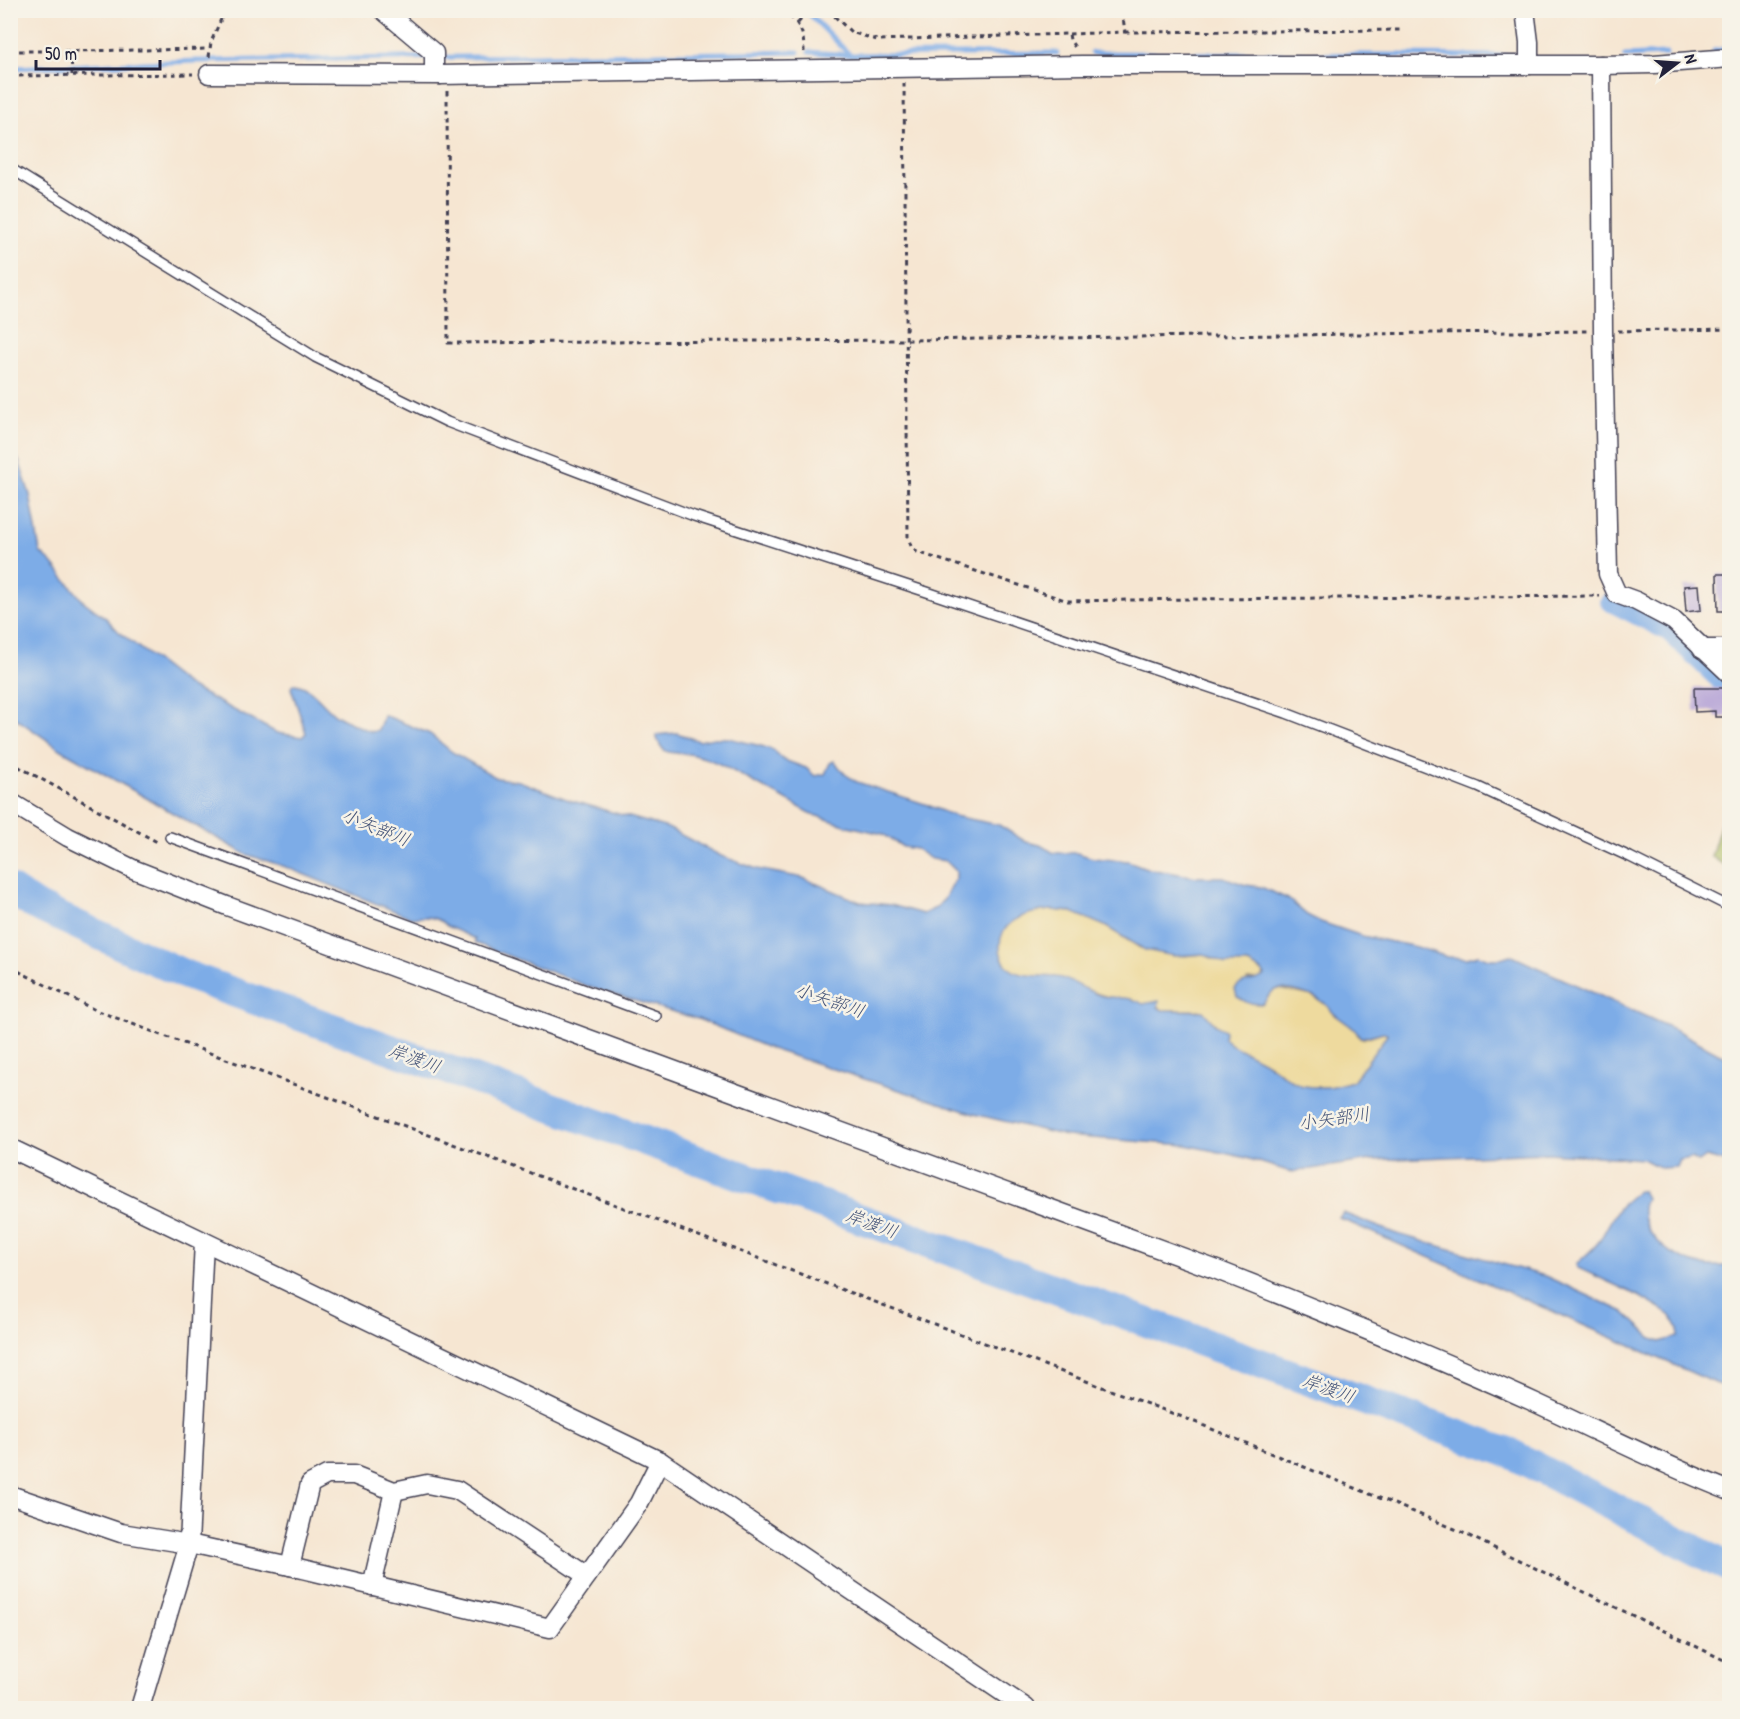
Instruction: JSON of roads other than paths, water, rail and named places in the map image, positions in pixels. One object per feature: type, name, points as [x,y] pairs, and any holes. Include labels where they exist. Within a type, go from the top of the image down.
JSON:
[{"type":"street","points":[[383,10],[436,66]]},
{"type":"street","points":[[1526,10],[1529,56]]},
{"type":"street","points":[[209,74],[436,66],[804,69],[1529,56],[1601,65],[1654,64],[1730,58]]},
{"type":"street","points":[[1601,65],[1608,574],[1617,594],[1636,601],[1674,621],[1730,674]]},
{"type":"street","points":[[1702,649],[1730,649]]},
{"type":"street","points":[[10,802],[69,837],[133,869],[227,906],[1228,1275],[1365,1329],[1532,1401],[1688,1475],[1730,1491]]},
{"type":"street","points":[[10,1148],[660,1461],[1026,1708]]},
{"type":"street","points":[[140,1708],[189,1544],[204,1242]]},
{"type":"street","points":[[10,1495],[121,1533],[189,1544],[290,1566],[550,1628],[639,1503],[660,1461]]},
{"type":"street","points":[[290,1566],[310,1484],[327,1475],[354,1475],[394,1491],[427,1484],[457,1490],[587,1576]]},
{"type":"street","points":[[372,1586],[394,1491]]},
{"type":"lane","points":[[10,168],[315,357],[447,422],[694,516],[1286,713],[1478,787],[1630,857],[1730,907]]},
{"type":"lane","points":[[170,837],[656,1016]]},
{"type":"water","name":"小矢部川","points":[[10,448],[19,461],[30,495],[40,552],[83,601],[187,685],[277,733],[302,737],[306,733],[291,688],[293,684],[299,685],[311,691],[336,715],[372,732],[378,730],[384,715],[430,734],[452,752],[497,778],[519,781],[569,800],[668,828],[721,856],[757,869],[803,878],[860,902],[891,905],[923,914],[936,908],[944,899],[956,878],[956,871],[946,861],[931,859],[916,849],[903,847],[883,834],[814,815],[710,760],[689,754],[668,752],[661,747],[656,735],[677,733],[699,741],[728,738],[773,750],[784,760],[806,768],[815,776],[825,774],[830,763],[834,761],[845,774],[857,782],[954,816],[999,825],[1026,842],[1040,845],[1054,853],[1077,853],[1093,858],[1128,861],[1149,869],[1197,877],[1223,877],[1246,885],[1261,887],[1288,899],[1307,915],[1321,922],[1362,936],[1417,947],[1447,957],[1467,958],[1478,955],[1498,959],[1510,955],[1678,1031],[1729,1059],[1729,1163],[1706,1157],[1699,1162],[1691,1158],[1680,1160],[1677,1167],[1661,1168],[1643,1159],[1547,1153],[1371,1160],[1291,1172],[1243,1157],[1186,1145],[1066,1136],[974,1114],[771,1049],[698,1019],[595,989],[475,943],[475,939],[435,919],[412,918],[283,866],[245,854],[62,750],[11,715]],"holes":[[[1042,911],[1072,912],[1105,926],[1145,950],[1174,956],[1204,954],[1226,964],[1248,964],[1262,971],[1265,975],[1261,978],[1242,983],[1235,989],[1237,997],[1248,1003],[1263,1004],[1275,990],[1285,989],[1311,996],[1322,1002],[1353,1028],[1360,1038],[1383,1032],[1387,1035],[1353,1081],[1330,1087],[1302,1086],[1263,1061],[1230,1044],[1224,1038],[1225,1030],[1215,1025],[1203,1011],[1162,1010],[1158,1007],[1159,1001],[1143,1004],[1138,1001],[1105,996],[1062,978],[1015,972],[1004,961],[1000,941],[1006,927],[1016,919]]]},
{"type":"water","points":[[1638,1191],[1642,1191],[1646,1198],[1643,1209],[1644,1220],[1656,1240],[1665,1248],[1686,1261],[1709,1266],[1729,1266],[1729,1389],[1339,1218],[1343,1213],[1394,1233],[1545,1276],[1624,1312],[1653,1339],[1660,1342],[1678,1337],[1678,1328],[1671,1316],[1639,1296],[1578,1268],[1576,1264],[1598,1243],[1619,1208]]},
{"type":"waterway","points":[[805,10],[850,55]]},
{"type":"waterway","points":[[1714,51],[1730,48]]},
{"type":"waterway","points":[[10,68],[197,61],[798,52]]},
{"type":"waterway","points":[[809,52],[850,55],[1057,53]]},
{"type":"waterway","points":[[1092,53],[1525,56]]},
{"type":"waterway","points":[[1625,56],[1666,54]]},
{"type":"waterway","points":[[1609,602],[1668,632],[1730,691]]},
{"type":"waterway","name":"岸渡川","points":[[10,889],[34,905],[186,975],[1512,1454],[1730,1568]]}]
